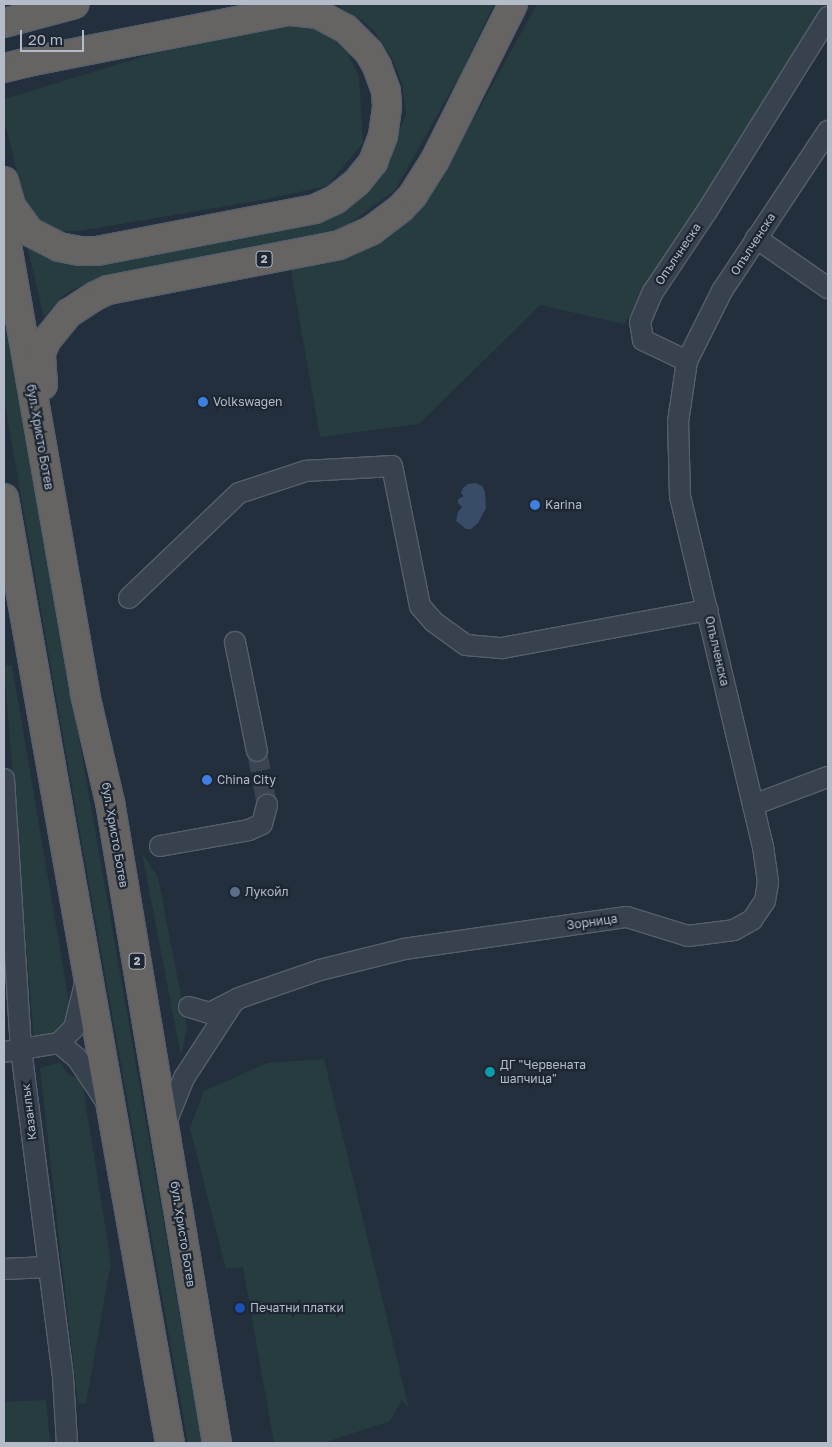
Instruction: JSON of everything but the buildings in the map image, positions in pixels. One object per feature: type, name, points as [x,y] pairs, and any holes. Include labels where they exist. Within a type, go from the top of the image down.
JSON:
[{"type":"highway","points":[[14,21],[52,4]]},
{"type":"highway","points":[[14,21],[76,4]]},
{"type":"highway","points":[[16,65],[242,4]]},
{"type":"highway","name":"2","points":[[47,482],[41,353],[56,326],[83,303],[108,290],[339,245],[379,225],[401,208],[425,178],[513,4]]},
{"type":"highway","points":[[4,181],[11,206],[30,232],[59,247],[80,251],[97,251],[315,209],[336,199],[357,182],[373,162],[383,136],[387,106],[386,92],[378,66],[369,52],[346,29],[318,14],[288,10],[16,65]]},
{"type":"highway","name":"бул. Христо Ботев","points":[[4,228],[47,482],[68,587],[85,694],[110,802],[217,1443]]},
{"type":"highway","points":[[4,498],[170,1443]]},
{"type":"street","name":"Опълчнеска","points":[[687,361],[643,340],[640,322],[650,300],[828,17]]},
{"type":"street","name":"Опълченска","points":[[753,805],[680,496],[678,422],[687,361],[722,291],[828,131]]},
{"type":"street","points":[[756,238],[828,288]]},
{"type":"street","points":[[129,598],[239,493],[306,471],[392,466],[420,606],[434,622],[466,645],[502,648],[708,610]]},
{"type":"street","points":[[236,642],[257,750]]},
{"type":"street","points":[[753,805],[828,777]]},
{"type":"street","name":"Казанлък","points":[[4,779],[12,1051],[48,1267],[63,1378],[67,1443]]},
{"type":"street","points":[[160,846],[249,830],[262,824],[267,805]]},
{"type":"street","name":"Зорница","points":[[189,1006],[210,1013],[234,1001],[320,970],[404,948],[627,917],[688,936],[734,930],[752,920],[765,901],[768,882],[763,847],[753,805]]},
{"type":"street","points":[[12,1051],[59,1043],[74,1028],[87,975]]},
{"type":"street","points":[[165,1126],[184,1078],[234,1001]]},
{"type":"street","points":[[59,1043],[77,1058],[112,1109]]},
{"type":"street","points":[[4,1270],[48,1267]]},
{"type":"green space","points":[[336,4],[494,4],[460,75],[395,190],[338,232],[259,245],[92,280],[65,294],[44,317],[25,237],[217,237],[310,225],[344,206],[376,181],[406,115],[402,83],[392,58],[374,31],[362,20]]},
{"type":"green space","points":[[537,4],[828,4],[828,16],[624,324],[540,305],[419,424],[320,437],[290,265],[414,212],[439,182]]},
{"type":"green space","points":[[254,23],[292,23],[325,32],[347,52],[359,77],[363,143],[327,186],[267,199],[80,231],[53,231],[38,223],[25,204],[4,119],[4,99]]},
{"type":"green space","points":[[4,315],[202,1443],[188,1443],[73,793],[4,398]]},
{"type":"green space","points":[[4,665],[12,665],[71,1014],[60,1038],[34,1042]]},
{"type":"green space","points":[[142,853],[158,877],[187,1027],[181,1056]]},
{"type":"green space","points":[[324,1059],[409,1409],[402,1400],[390,1421],[323,1443],[274,1443],[243,1267],[226,1269],[190,1128],[204,1091],[267,1063]]},
{"type":"green space","points":[[60,1062],[68,1074],[82,1081],[111,1262],[86,1403],[78,1404],[40,1068]]},
{"type":"green space","points":[[46,1400],[50,1443],[4,1443],[4,1402]]},
{"type":"water","points":[[476,483],[482,486],[485,492],[486,508],[478,523],[471,529],[466,529],[456,521],[458,512],[462,507],[458,503],[458,499],[464,496],[461,493],[463,488],[468,484]]},
{"type":"tunnel","points":[[257,751],[267,805]]},
{"type":"place","name":"Volkswagen","points":[[203,402]]},
{"type":"place","name":"Karina","points":[[535,505]]},
{"type":"place","name":"China City","points":[[207,780]]},
{"type":"place","name":"Лукойл","points":[[235,892]]},
{"type":"place","name":"ДГ \"Червената шапчица\"","points":[[490,1072]]},
{"type":"place","name":"Печатни платки","points":[[240,1308]]}]
